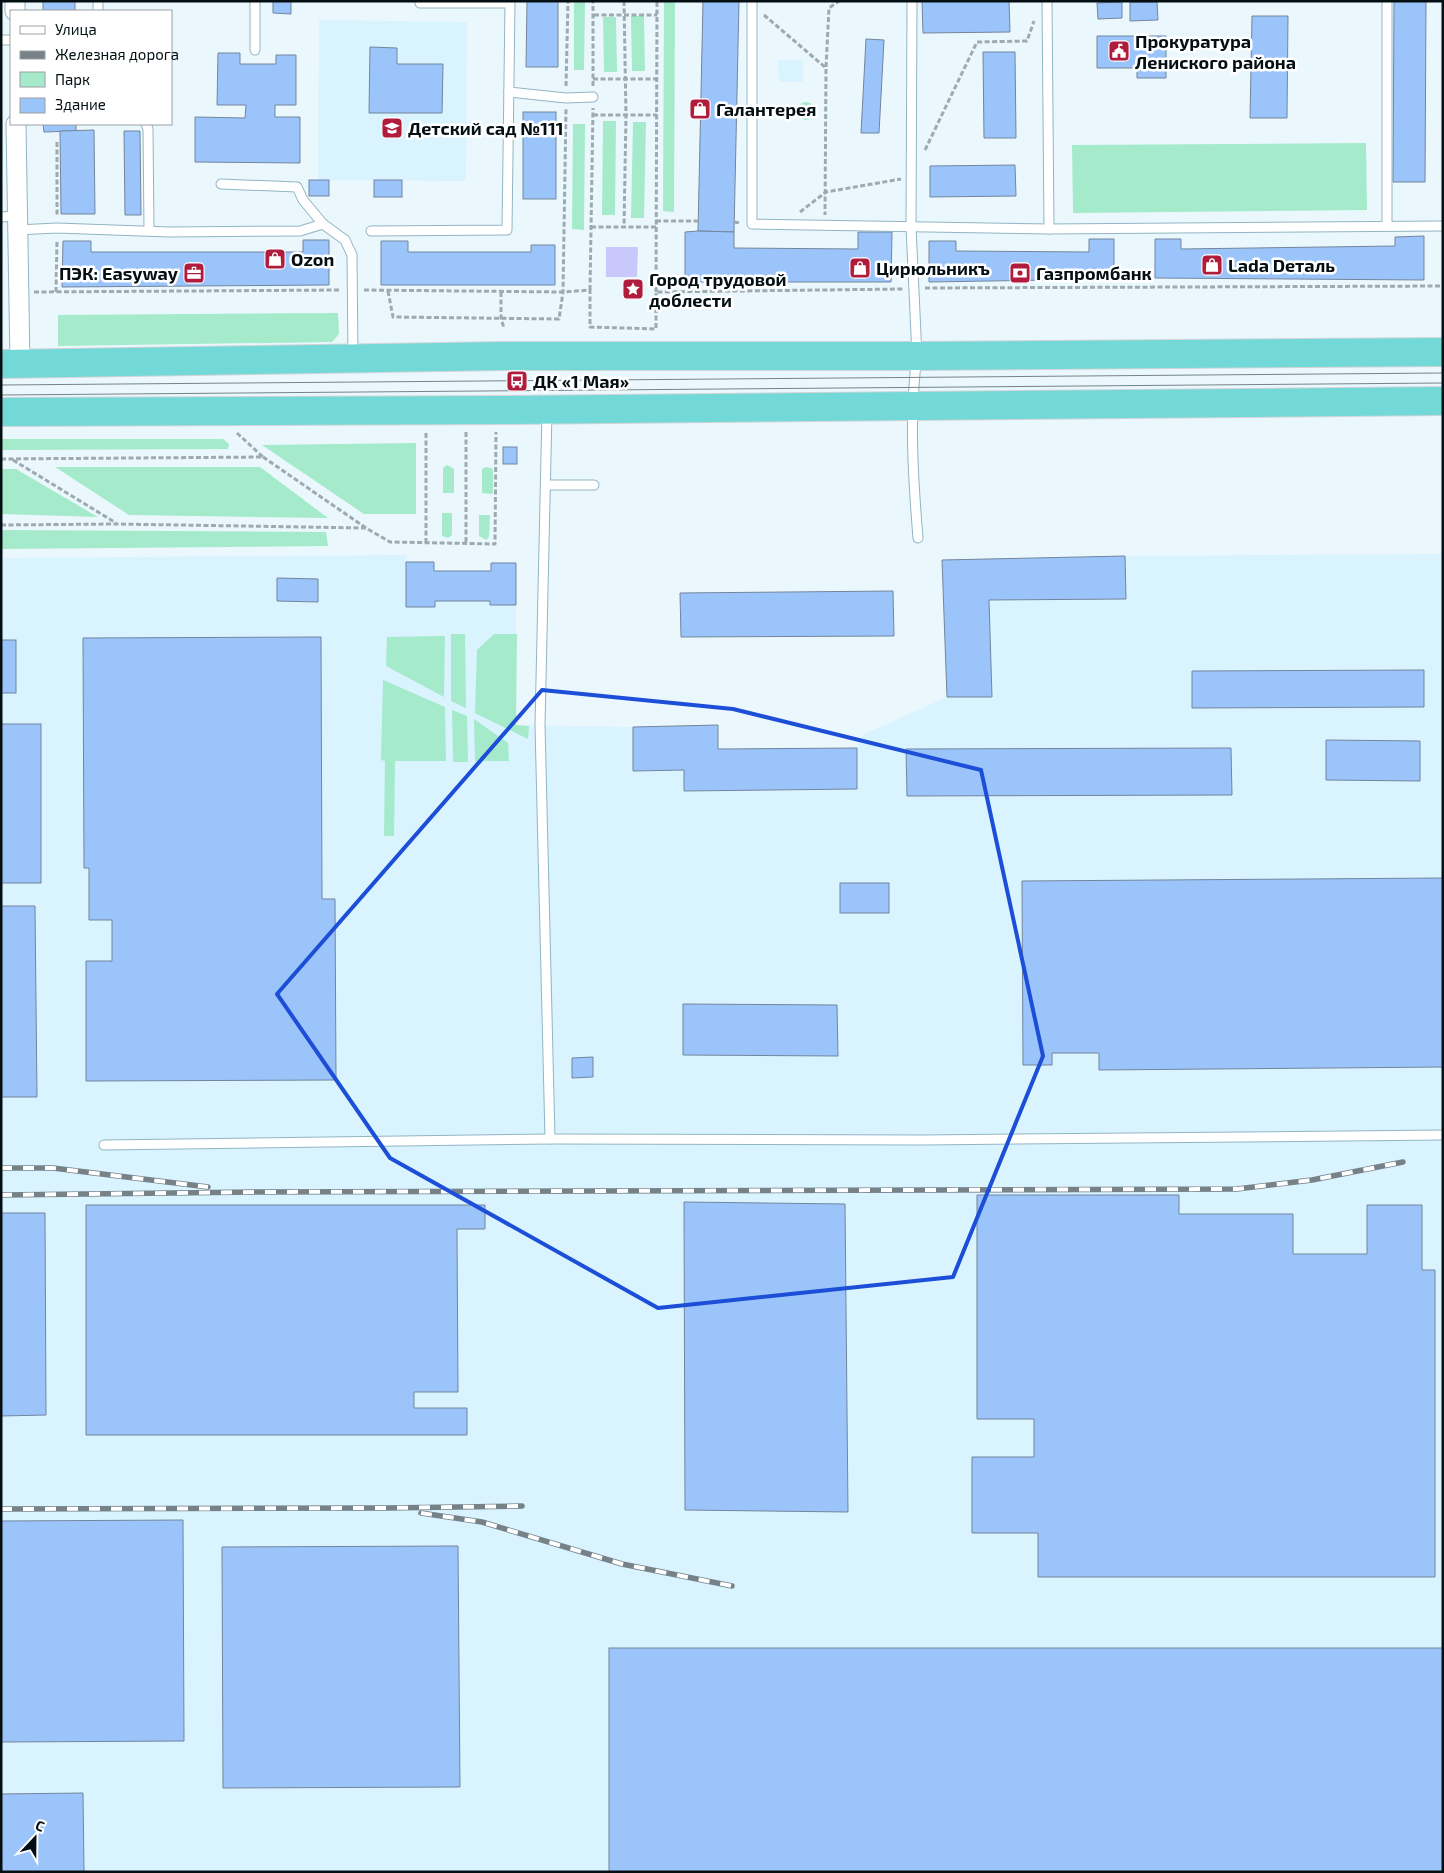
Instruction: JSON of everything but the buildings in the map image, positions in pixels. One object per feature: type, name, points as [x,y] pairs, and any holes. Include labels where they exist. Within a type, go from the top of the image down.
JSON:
[{"type":"highway","points":[[11,364],[504,356],[917,356],[1443,352]]},
{"type":"highway","points":[[1,412],[1443,401]]},
{"type":"street","points":[[11,364],[18,292],[11,221],[16,125]]},
{"type":"lane","points":[[255,1],[255,50]]},
{"type":"lane","points":[[371,231],[506,230],[510,3],[420,3],[420,1]]},
{"type":"lane","points":[[912,1],[911,228],[917,356],[914,378],[913,473],[918,538]]},
{"type":"lane","points":[[1047,1],[1049,229]]},
{"type":"lane","points":[[1387,1],[1387,226]]},
{"type":"lane","points":[[752,3],[752,224],[1049,229],[1443,226]]},
{"type":"lane","points":[[509,92],[566,98],[593,97]]},
{"type":"lane","points":[[146,125],[148,129],[149,230]]},
{"type":"lane","points":[[221,184],[297,186],[303,200],[323,224],[345,240],[352,255],[354,358]]},
{"type":"lane","points":[[11,221],[57,228],[149,230],[300,231],[323,224]]},
{"type":"lane","points":[[547,409],[540,725],[550,1139]]},
{"type":"lane","points":[[546,485],[594,485]]},
{"type":"lane","points":[[104,1145],[550,1139],[922,1140],[1443,1135]]},
{"type":"path","points":[[388,291],[393,317],[559,319],[563,292],[568,1]]},
{"type":"path","points":[[593,1],[590,327],[656,329],[657,1]]},
{"type":"path","points":[[624,1],[626,115],[624,227]]},
{"type":"path","points":[[825,225],[826,68],[829,8],[839,1]]},
{"type":"path","points":[[752,3],[826,68]]},
{"type":"path","points":[[594,15],[657,15]]},
{"type":"path","points":[[593,79],[657,79]]},
{"type":"path","points":[[593,115],[657,115]]},
{"type":"path","points":[[656,220],[699,221]]},
{"type":"path","points":[[591,227],[656,227]]},
{"type":"path","points":[[656,292],[913,288],[1443,286]]},
{"type":"path","points":[[18,292],[353,290],[563,292],[590,290]]},
{"type":"path","points":[[501,292],[500,318],[504,328]]},
{"type":"path","points":[[246,432],[236,432],[263,457],[366,528],[390,542],[466,544],[495,544],[496,432]]},
{"type":"path","points":[[417,432],[426,432]]},
{"type":"path","points":[[466,544],[466,432],[476,432]]},
{"type":"path","points":[[426,436],[426,543]]},
{"type":"path","points":[[1,459],[263,457]]},
{"type":"path","points":[[12,460],[117,524]]},
{"type":"path","points":[[1,525],[117,524],[366,528]]},
{"type":"highlighted area","points":[[542,690],[733,709],[981,770],[1043,1056],[953,1277],[658,1308],[390,1158],[277,994]]},
{"type":"shaded area","name":"Детский сад №111","points":[[319,20],[467,22],[466,181],[318,180]]},
{"type":"shaded area","points":[[778,60],[803,60],[803,82],[779,82]]},
{"type":"shaded area","points":[[1443,554],[1443,1872],[1,1872],[1,558],[406,555],[407,562],[434,571],[491,571],[491,563],[516,563],[516,725],[633,727],[633,771],[684,770],[685,791],[857,789],[857,748],[862,735],[947,697],[942,560],[1125,556]]},
{"type":"green space","points":[[574,1],[585,1],[584,70],[574,70]]},
{"type":"green space","points":[[664,1],[675,1],[674,212],[663,211]]},
{"type":"green space","points":[[631,16],[644,16],[645,71],[632,71]]},
{"type":"green space","points":[[603,17],[616,17],[617,72],[604,72]]},
{"type":"green space","points":[[802,102],[810,102],[815,107],[813,118],[802,120],[797,115],[797,107]]},
{"type":"green space","points":[[603,121],[616,121],[615,215],[602,215]]},
{"type":"green space","points":[[633,122],[646,122],[644,218],[631,218]]},
{"type":"green space","points":[[573,124],[585,124],[584,230],[572,229]]},
{"type":"green space","points":[[1366,143],[1367,210],[1073,213],[1072,145]]},
{"type":"green space","points":[[338,313],[339,334],[332,342],[58,346],[58,315]]},
{"type":"green space","points":[[1,439],[223,439],[229,444],[228,449],[1,450]]},
{"type":"green space","points":[[416,443],[416,514],[364,514],[262,445]]},
{"type":"green space","points":[[447,465],[454,469],[454,493],[443,493],[443,468]]},
{"type":"green space","points":[[55,467],[260,467],[328,518],[129,515]]},
{"type":"green space","points":[[486,467],[492,468],[493,471],[493,494],[482,493],[482,469]]},
{"type":"green space","points":[[1,469],[16,469],[98,517],[1,514]]},
{"type":"green space","points":[[442,513],[452,513],[452,535],[448,538],[442,536]]},
{"type":"green space","points":[[479,515],[490,515],[489,537],[486,540],[479,536]]},
{"type":"green space","points":[[1,530],[326,532],[328,546],[1,549]]},
{"type":"green space","points":[[451,634],[465,634],[466,708],[451,701]]},
{"type":"green space","points":[[494,634],[517,634],[516,725],[529,726],[528,739],[475,713],[477,650]]},
{"type":"green space","points":[[445,636],[444,697],[386,666],[387,637]]},
{"type":"green space","points":[[383,680],[445,707],[446,761],[395,761],[394,836],[384,836],[385,761],[381,760]]},
{"type":"green space","points":[[452,710],[467,716],[468,762],[453,762]]},
{"type":"green space","points":[[474,719],[508,743],[509,761],[475,761]]},
{"type":"water","points":[[606,247],[638,247],[637,277],[606,277]]},
{"type":"tram line","points":[[1,385],[1443,373]]},
{"type":"tram line","points":[[1,395],[1443,383]]},
{"type":"railway","points":[[1,1195],[255,1192],[1237,1189],[1312,1180],[1403,1162]]},
{"type":"railway","points":[[1,1168],[53,1168],[208,1187]]},
{"type":"railway","points":[[1,1509],[522,1506]]},
{"type":"railway","points":[[421,1513],[482,1522],[622,1564],[732,1586]]},
{"type":"place","name":"Прокуратура Лениского района","points":[[1119,51]]},
{"type":"place","name":"Галантерея","points":[[700,109]]},
{"type":"place","name":"Детский сад №111","points":[[392,128]]},
{"type":"place","name":"Ozon","points":[[275,259]]},
{"type":"place","name":"Lada Dеталь","points":[[1212,265]]},
{"type":"place","name":"Цирюльникъ","points":[[860,268]]},
{"type":"place","name":"ПЭК: Easyway","points":[[194,273]]},
{"type":"place","name":"Газпромбанк","points":[[1020,273]]},
{"type":"place","name":"Город трудовой доблести","points":[[633,289]]},
{"type":"place","name":"ДК «1 Мая»","points":[[517,381]]}]
